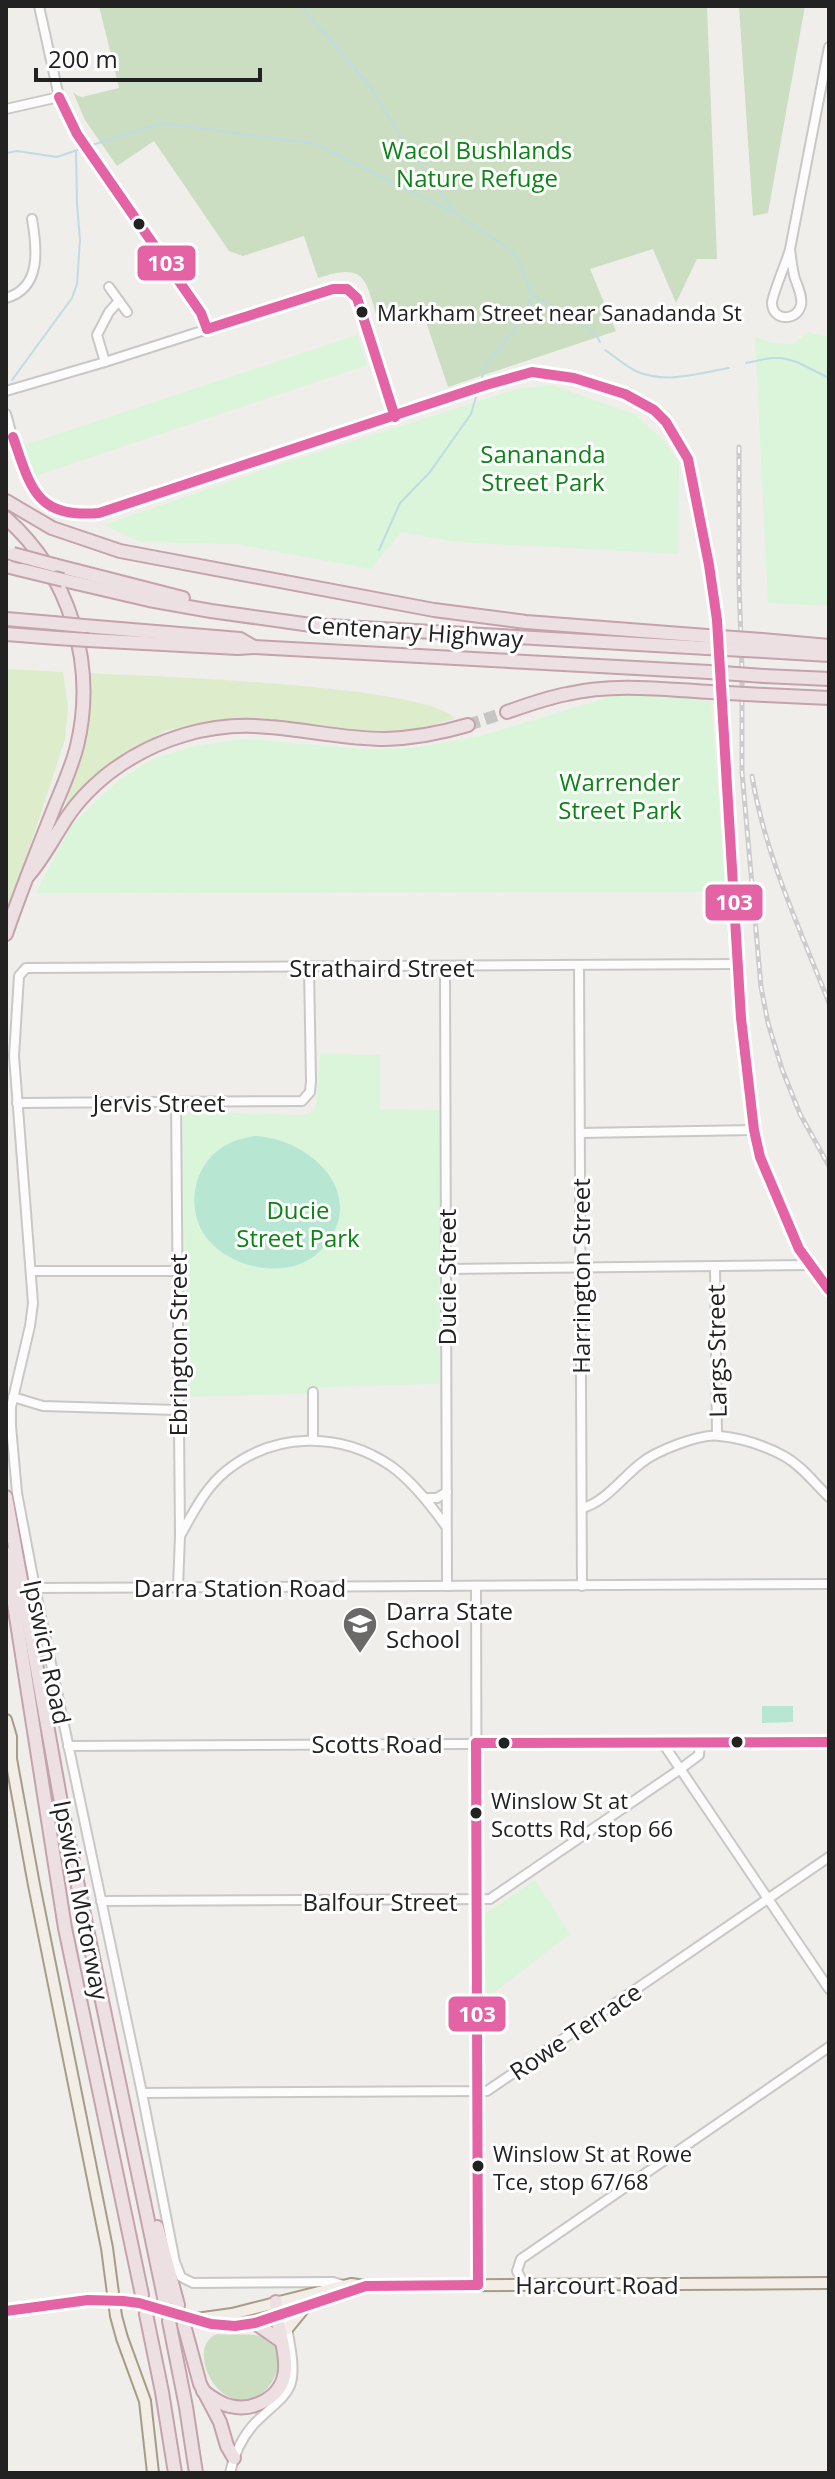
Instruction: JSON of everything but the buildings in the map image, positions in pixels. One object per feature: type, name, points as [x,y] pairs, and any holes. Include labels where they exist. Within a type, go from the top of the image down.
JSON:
[{"type":"highway","points":[[6,501],[69,536],[135,554],[459,613],[707,642]]},
{"type":"highway","points":[[6,518],[34,549],[62,594],[77,635],[84,684],[82,717],[74,758],[6,934]]},
{"type":"highway","points":[[8,557],[54,565],[198,602],[211,611]]},
{"type":"highway","name":"Centenary Highway","points":[[8,557],[22,570],[63,580],[267,620],[338,628],[707,642],[829,655]]},
{"type":"highway","points":[[6,619],[240,639],[254,647]]},
{"type":"highway","name":"Centenary Highway","points":[[6,634],[829,679]]},
{"type":"highway","points":[[763,646],[829,646]]},
{"type":"highway","points":[[507,712],[546,699],[590,690],[632,687],[829,698]]},
{"type":"highway","points":[[27,877],[39,865],[63,822],[92,788],[133,757],[179,736],[212,728],[252,725],[383,739],[432,734],[468,725]]},
{"type":"highway","name":"Ipswich Motorway","points":[[6,1497],[64,1819],[165,2302]]},
{"type":"highway","name":"Ipswich Motorway","points":[[6,1553],[65,1928],[138,2299]]},
{"type":"highway","points":[[146,2212],[155,2221],[178,2305]]},
{"type":"highway","points":[[203,2391],[231,2407],[250,2406],[269,2399],[284,2374],[284,2335],[278,2311]]},
{"type":"highway","points":[[146,2314],[175,2473]]},
{"type":"highway","points":[[169,2321],[196,2473]]},
{"type":"highway","points":[[255,2323],[284,2335]]},
{"type":"highway","points":[[184,2325],[203,2391],[220,2422],[234,2458]]},
{"type":"main road","points":[[6,1720],[11,1737],[9,1754],[107,2248],[113,2300],[122,2338],[145,2401],[153,2473]]},
{"type":"main road","name":"Harcourt Road","points":[[113,2300],[138,2299],[223,2326],[255,2323],[344,2285],[358,2283],[366,2286]]},
{"type":"main road","name":"Harcourt Road","points":[[196,2319],[306,2306],[366,2286],[829,2283]]},
{"type":"main road","points":[[284,2335],[306,2306]]},
{"type":"street","points":[[39,6],[59,97],[77,134],[201,313],[207,329]]},
{"type":"street","points":[[790,249],[801,299],[800,309],[795,316],[788,318],[775,313],[772,299],[790,249],[829,47]]},
{"type":"street","points":[[6,109],[59,97]]},
{"type":"street","points":[[6,298],[17,295],[25,287],[35,269],[37,248],[32,219]]},
{"type":"street","points":[[109,287],[127,312]]},
{"type":"street","points":[[6,391],[344,287],[357,298],[395,417]]},
{"type":"street","points":[[105,362],[97,337],[109,312],[119,301]]},
{"type":"street","points":[[6,414],[9,435],[33,491],[43,502],[62,513],[79,516],[99,513],[532,372],[574,378],[638,400],[666,422],[688,459],[717,620],[737,964],[754,1130],[760,1157],[799,1249],[829,1290]]},
{"type":"street","name":"Strathaird Street","points":[[26,968],[737,964]]},
{"type":"street","name":"Harrington Street","points":[[579,966],[582,1586]]},
{"type":"street","name":"Jervis Street","points":[[17,1103],[302,1101],[310,1092],[311,1081],[309,967]]},
{"type":"street","name":"Ducie Street","points":[[445,967],[447,1586]]},
{"type":"street","name":"Ipswich Road","points":[[26,968],[19,976],[15,1028],[17,1103],[33,1303],[13,1397],[11,1426],[17,1493],[175,2262],[185,2281]]},
{"type":"street","name":"Ebrington Street","points":[[176,1102],[178,1587]]},
{"type":"street","points":[[580,1133],[754,1130]]},
{"type":"street","points":[[446,1269],[809,1265]]},
{"type":"street","name":"Largs Street","points":[[715,1267],[717,1435]]},
{"type":"street","points":[[31,1271],[176,1271]]},
{"type":"street","points":[[313,1392],[313,1439]]},
{"type":"street","points":[[13,1397],[43,1406],[177,1410]]},
{"type":"street","points":[[582,1508],[600,1500],[644,1460],[670,1446],[717,1435],[755,1444],[785,1457],[812,1477],[829,1497]]},
{"type":"street","points":[[180,1536],[198,1504],[224,1472],[267,1447],[313,1439],[371,1454],[393,1468],[426,1498],[446,1525]]},
{"type":"street","points":[[426,1498],[437,1498],[447,1492]]},
{"type":"street","points":[[178,1502],[198,1504]]},
{"type":"street","name":"Darra Station Road","points":[[35,1588],[829,1584]]},
{"type":"street","points":[[476,1586],[478,2285]]},
{"type":"street","points":[[662,1742],[829,1989]]},
{"type":"street","name":"Scotts Road","points":[[68,1746],[829,1742]]},
{"type":"street","name":"Balfour Street","points":[[101,1901],[490,1899],[679,1770],[699,1755],[700,1743]]},
{"type":"street","name":"Rowe Terrace","points":[[142,2093],[487,2091],[829,1857]]},
{"type":"street","points":[[524,2284],[517,2271],[521,2259],[829,2047]]},
{"type":"street","name":"Harcourt Road","points":[[185,2281],[333,2282],[344,2285]]},
{"type":"street","points":[[6,2311],[113,2300]]},
{"type":"street","points":[[230,2473],[234,2458],[251,2428],[277,2405],[290,2387],[293,2362],[284,2335]]},
{"type":"green space","name":"Wacol Bushlands Nature Refuge","points":[[99,6],[707,6],[717,259],[697,259],[676,303],[653,249],[590,269],[616,331],[448,387],[421,307],[378,320],[370,293],[361,277],[346,272],[318,278],[304,236],[243,256],[229,251],[154,141],[117,166],[85,120],[73,92],[82,97],[119,88]]},
{"type":"green space","points":[[739,6],[805,6],[768,213],[753,216]]},
{"type":"green space","points":[[808,332],[829,337],[829,606],[768,603],[755,336],[772,343],[793,344]]},
{"type":"green space","points":[[357,335],[367,365],[32,477],[22,446]]},
{"type":"green space","name":"Sanananda Street Park","points":[[552,385],[636,415],[665,442],[679,463],[678,554],[457,542],[401,532],[371,569],[235,544],[140,542],[104,525],[274,466],[517,389]]},
{"type":"green space","points":[[6,669],[63,672],[68,707],[65,740],[6,919]]},
{"type":"green space","points":[[89,673],[343,690],[435,707],[455,719],[417,729],[373,731],[251,720],[166,730],[121,759],[64,810],[81,743]]},
{"type":"green space","name":"Warrender Street Park","points":[[616,695],[698,695],[699,700],[711,701],[726,892],[36,893],[71,825],[119,780],[153,759],[193,746],[245,739],[364,749],[411,748],[481,736]]},
{"type":"green space","name":"Ducie Street Park","points":[[320,1054],[380,1055],[380,1109],[439,1110],[440,1384],[322,1387],[304,1394],[186,1397],[183,1117],[192,1112],[304,1115],[313,1111]]},
{"type":"green space","points":[[255,1136],[297,1148],[315,1160],[329,1175],[338,1192],[340,1211],[335,1231],[320,1251],[307,1261],[291,1267],[257,1267],[240,1262],[212,1244],[197,1220],[196,1186],[211,1156],[237,1140]]},
{"type":"green space","points":[[762,1706],[793,1706],[793,1722],[762,1723]]},
{"type":"green space","points":[[535,1880],[570,1934],[487,1998],[484,1914]]},
{"type":"green space","points":[[217,2334],[256,2335],[274,2344],[278,2352],[278,2370],[262,2393],[240,2400],[227,2396],[217,2387],[209,2376],[204,2351],[208,2341]]},
{"type":"waterway","points":[[301,6],[369,85],[403,140],[455,213],[515,253],[532,295],[595,333],[600,342]]},
{"type":"waterway","points":[[92,145],[162,123],[316,144],[455,213]]},
{"type":"waterway","points":[[6,153],[17,151],[57,157],[86,147]]},
{"type":"waterway","points":[[12,380],[72,298],[77,284],[80,240],[76,151]]},
{"type":"waterway","points":[[480,384],[486,364],[517,327],[531,298]]},
{"type":"waterway","points":[[605,350],[634,370],[660,377],[729,368]]},
{"type":"waterway","points":[[746,363],[782,358],[829,378]]},
{"type":"waterway","points":[[379,550],[400,503],[430,472],[471,414],[478,390]]},
{"type":"waterway","points":[[829,448],[829,482]]},
{"type":"tunnel","points":[[468,725],[507,712]]},
{"type":"railway","points":[[739,447],[742,772],[761,987],[782,1069],[800,1114],[829,1166]]},
{"type":"railway","points":[[752,776],[774,863],[829,1003]]},
{"type":"transit line","name":"103","points":[[59,97],[77,134],[201,313],[207,329]]},
{"type":"transit line","name":"103","points":[[207,329],[333,289],[347,289],[357,298],[395,417]]},
{"type":"transit line","name":"103","points":[[13,437],[25,472],[39,496],[49,505],[62,511],[99,513],[532,372],[574,378],[625,394],[654,410],[666,422],[688,459],[717,620],[741,1018],[754,1130],[760,1157],[799,1249],[829,1290]]},
{"type":"transit line","name":"103","points":[[476,1743],[829,1742]]},
{"type":"transit line","name":"103","points":[[476,1743],[478,2285]]},
{"type":"transit line","name":"103","points":[[6,2311],[88,2300],[123,2301],[211,2324],[235,2326],[255,2323],[366,2286],[478,2285]]},
{"type":"place","name":"Markham Street near Sanadanda St","points":[[362,312]]},
{"type":"place","name":"Darra State School","points":[[360,1655]]},
{"type":"place","name":"Winslow St at Scotts Rd, stop 66","points":[[476,1813]]},
{"type":"place","name":"Winslow St at Rowe Tce, stop 67/68","points":[[478,2166]]}]
